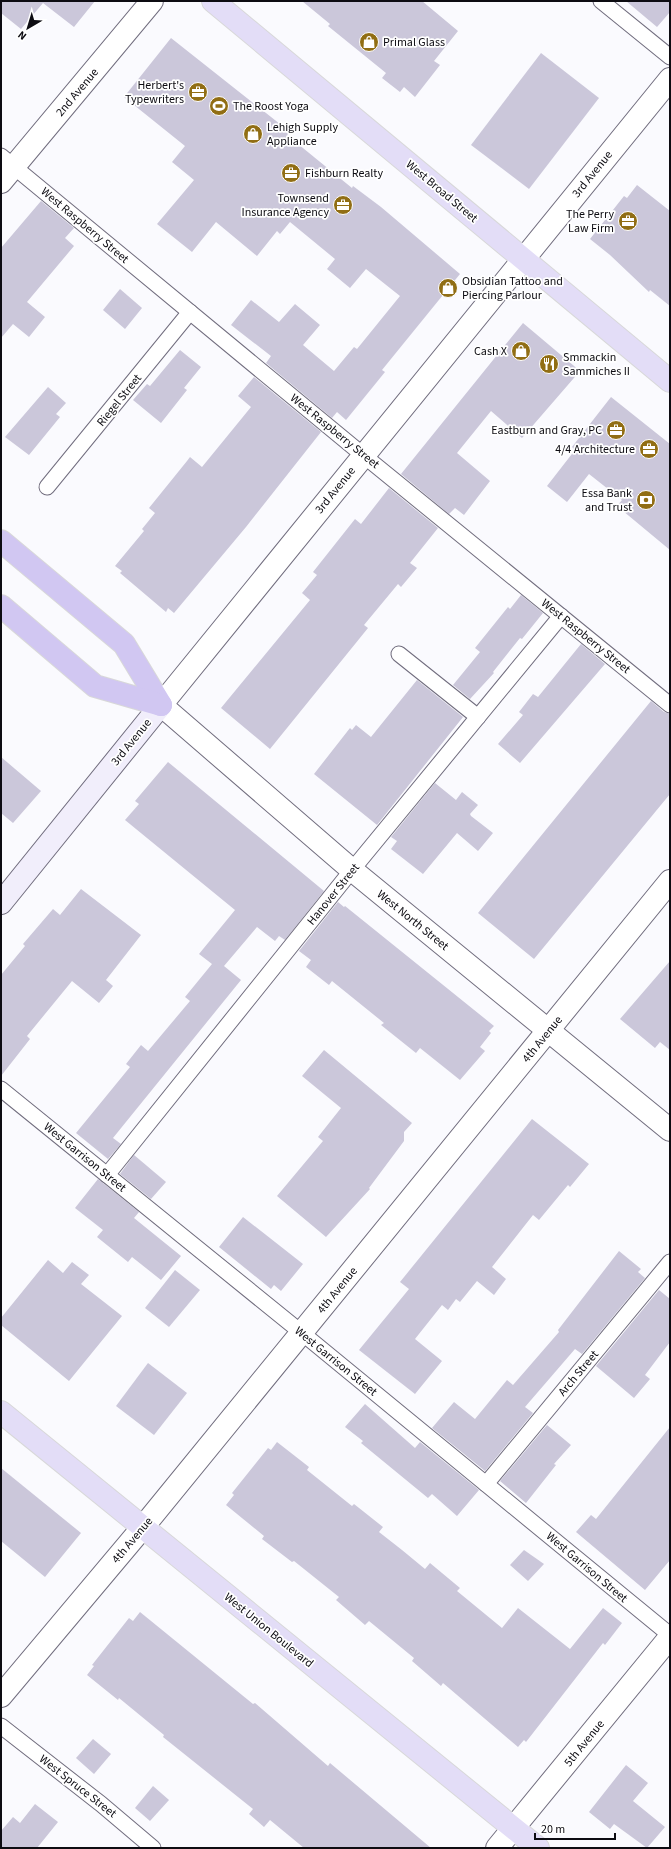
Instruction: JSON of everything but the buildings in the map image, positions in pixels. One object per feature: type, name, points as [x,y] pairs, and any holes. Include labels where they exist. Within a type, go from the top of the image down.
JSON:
[{"type":"highway","points":[[1,541],[124,644],[161,705]]},
{"type":"highway","points":[[1,606],[95,686],[161,705]]},
{"type":"main road","name":"West Broad Street","points":[[213,1],[670,381]]},
{"type":"main road","name":"3rd Avenue","points":[[1,903],[161,705]]},
{"type":"main road","name":"West Union Boulevard","points":[[1,1412],[538,1848]]},
{"type":"street","name":"2nd Avenue","points":[[5,169],[152,1]]},
{"type":"street","name":"3rd Avenue","points":[[161,705],[670,79]]},
{"type":"street","name":"West North Street","points":[[161,705],[352,870],[670,1130]]},
{"type":"street","name":"4th Avenue","points":[[1,1696],[143,1527],[670,881]]},
{"type":"street","name":"5th Avenue","points":[[497,1848],[670,1636]]},
{"type":"lane","points":[[601,1],[670,57]]},
{"type":"lane","name":"West Raspberry Street","points":[[5,169],[190,312],[670,705]]},
{"type":"lane","name":"Riegel Street","points":[[48,487],[190,312]]},
{"type":"lane","name":"Hanover Street","points":[[107,1176],[352,870],[561,616]]},
{"type":"lane","points":[[399,654],[478,717]]},
{"type":"lane","name":"West Garrison Street","points":[[1,1089],[302,1333],[670,1636]]},
{"type":"lane","name":"Arch Street","points":[[486,1484],[670,1262]]},
{"type":"lane","name":"West Spruce Street","points":[[1,1726],[101,1804],[153,1848]]},
{"type":"place","name":"Primal Glass","points":[[369,42]]},
{"type":"place","name":"Herbert's Typewriters","points":[[198,92]]},
{"type":"place","name":"The Roost Yoga","points":[[219,106]]},
{"type":"place","name":"Lehigh Supply Appliance","points":[[253,134]]},
{"type":"place","name":"Fishburn Realty","points":[[291,173]]},
{"type":"place","name":"Townsend Insurance Agency","points":[[343,205]]},
{"type":"place","name":"The Perry Law Firm","points":[[628,221]]},
{"type":"place","name":"Obsidian Tattoo and Piercing Parlour","points":[[448,288]]},
{"type":"place","name":"Cash X","points":[[521,351]]},
{"type":"place","name":"Smmackin Sammiches II","points":[[549,364]]},
{"type":"place","name":"Eastburn and Gray, PC","points":[[616,430]]},
{"type":"place","name":"4/4 Architecture","points":[[649,449]]},
{"type":"place","name":"Essa Bank and Trust","points":[[646,500]]}]
